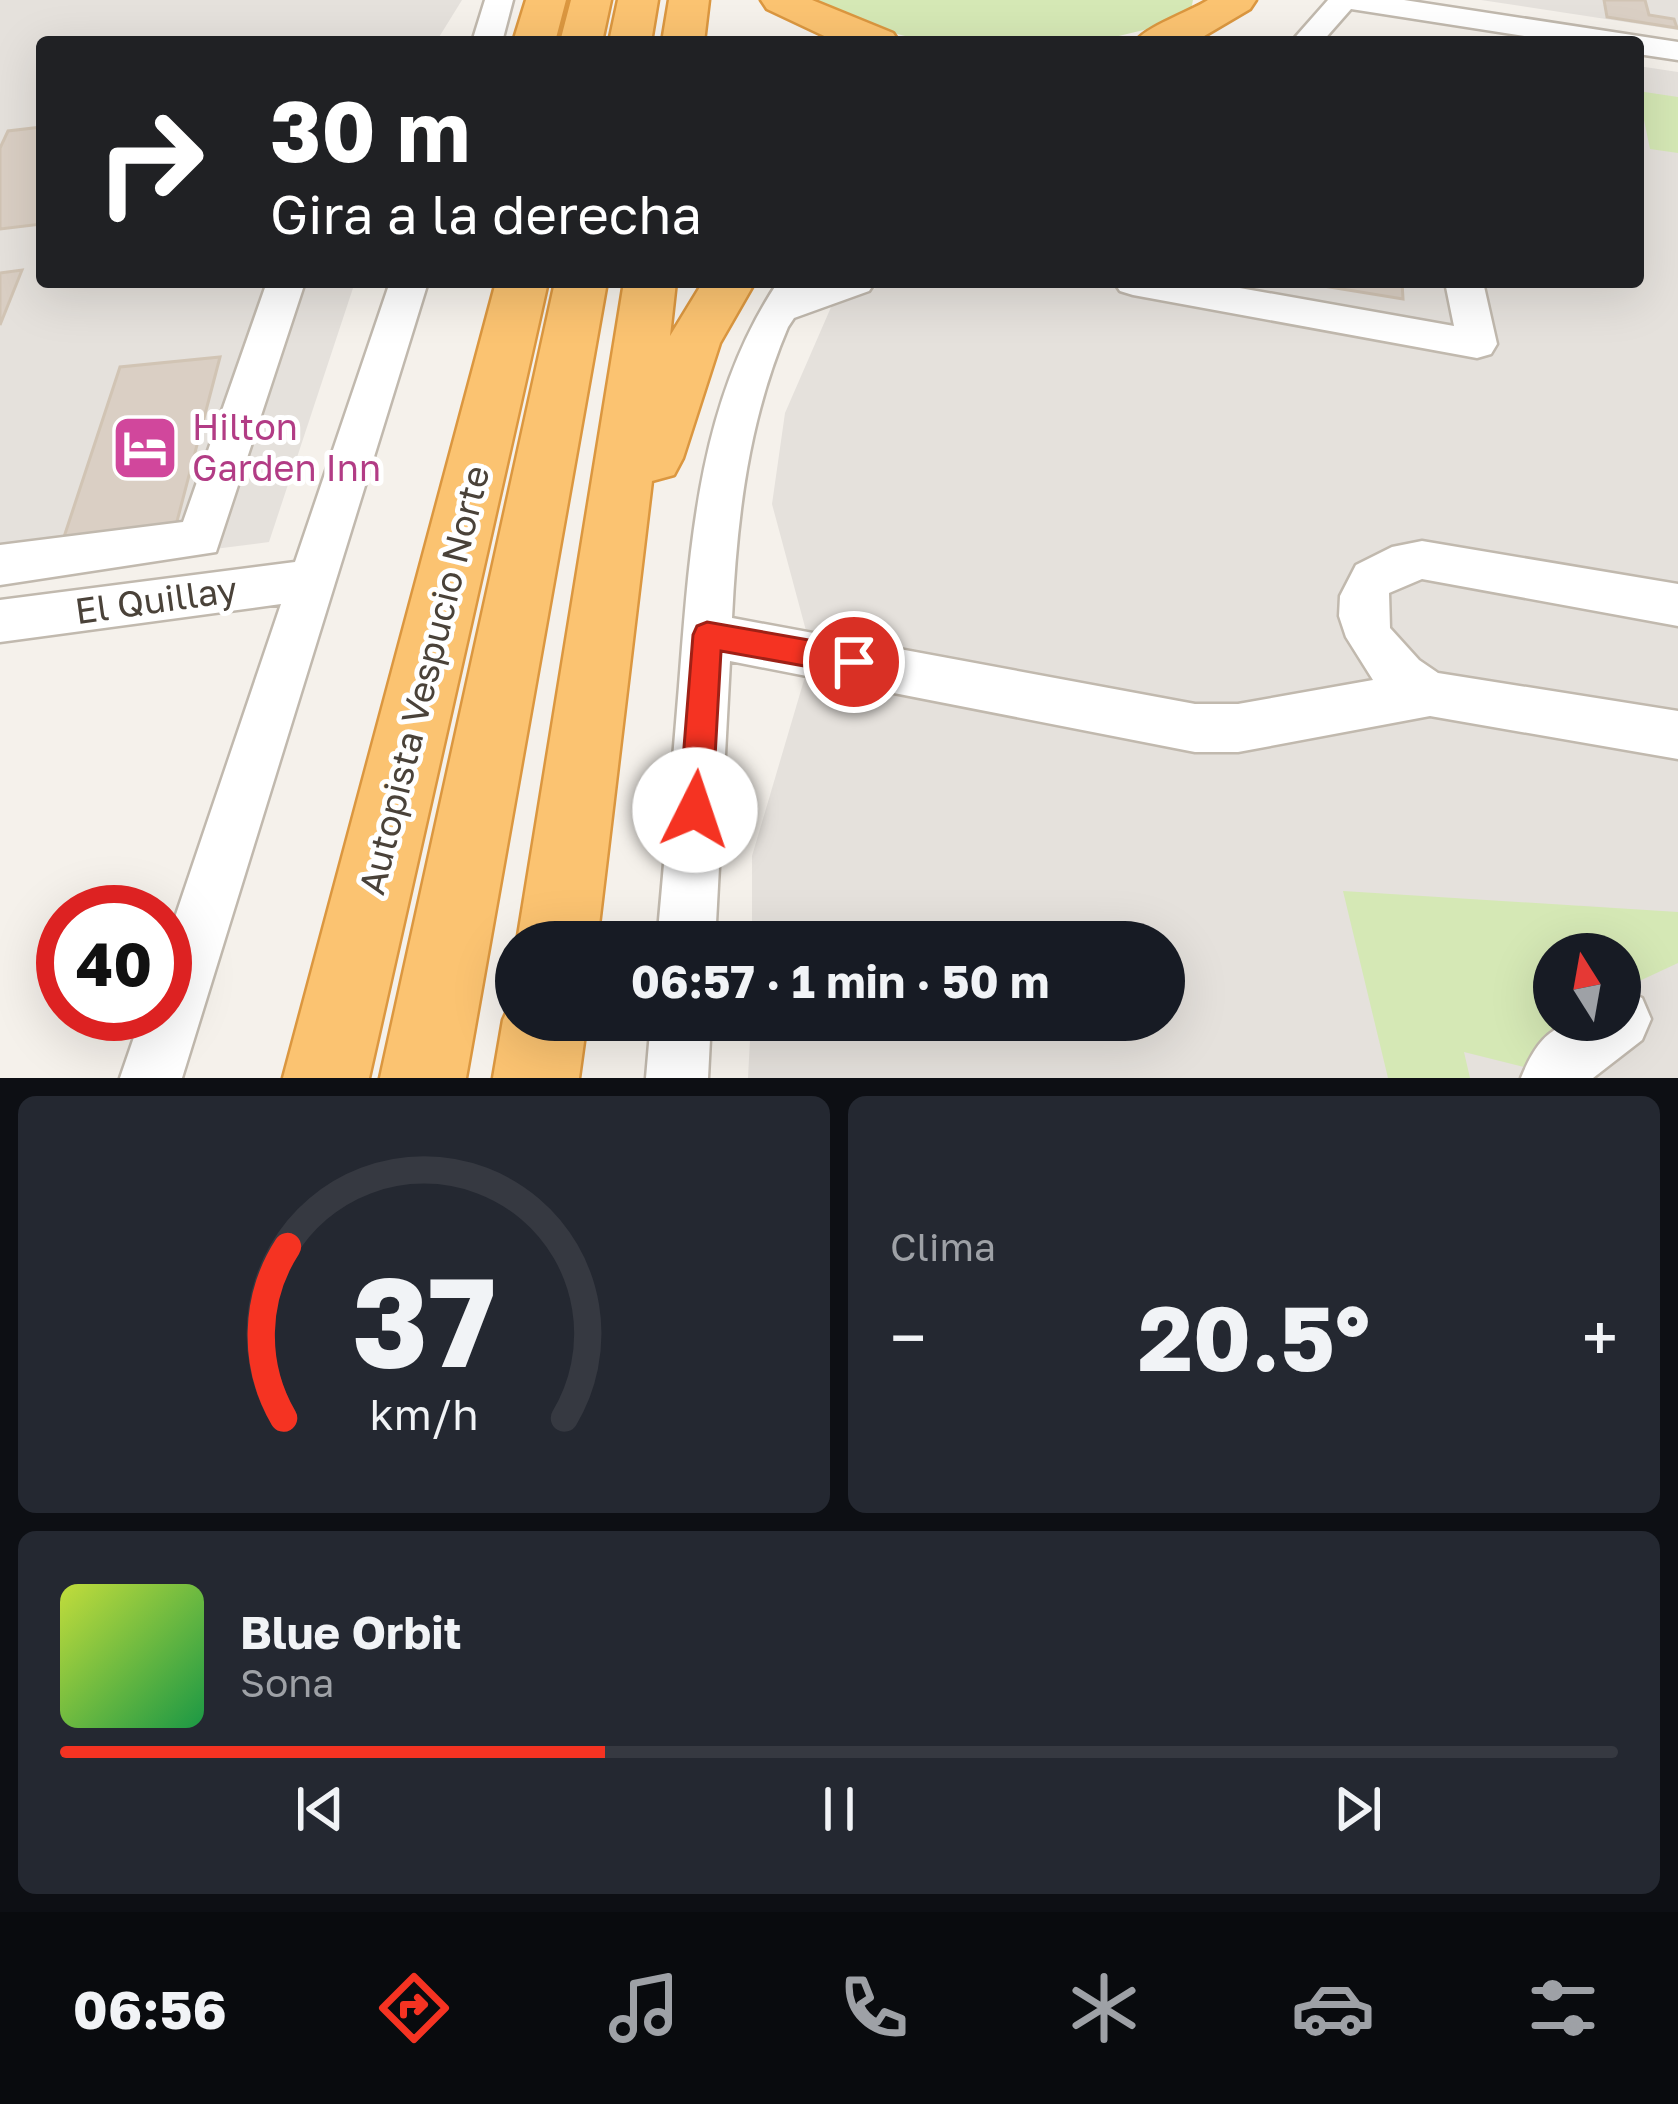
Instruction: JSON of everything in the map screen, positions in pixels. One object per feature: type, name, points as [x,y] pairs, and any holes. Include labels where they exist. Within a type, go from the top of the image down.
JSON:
[{"type":"highway","points":[[582,36],[591,0]]},
{"type":"highway","points":[[630,36],[638,0]]},
{"type":"highway","points":[[684,36],[689,0]]},
{"type":"highway","points":[[781,0],[860,36]]},
{"type":"highway","points":[[1170,36],[1211,18],[1236,0]]},
{"type":"highway","points":[[1229,36],[1274,0]]},
{"type":"highway","points":[[436,632],[479,288]]},
{"type":"highway","name":"Autopista Vespucio Norte","points":[[326,1078],[521,288]]},
{"type":"highway","name":"Autopista Vespucio Norte","points":[[423,1078],[580,288]]},
{"type":"highway","points":[[559,921],[649,288]]},
{"type":"highway","points":[[606,596],[693,343],[768,291]]},
{"type":"highway","points":[[536,1078],[542,1041]]},
{"type":"street","points":[[489,36],[499,0]]},
{"type":"street","points":[[1312,36],[1346,0],[1584,36]]},
{"type":"street","points":[[1593,0],[1608,36]]},
{"type":"street","points":[[1644,46],[1678,51]]},
{"type":"street","points":[[0,565],[200,539],[284,288]]},
{"type":"street","points":[[151,1078],[408,288]]},
{"type":"street","points":[[1166,288],[1477,344],[1465,288]]},
{"type":"street","points":[[687,921],[722,494],[737,411],[758,348],[768,291]]},
{"type":"street","points":[[1429,693],[1389,666],[1365,631],[1361,613],[1371,580],[1401,561],[1422,560],[1678,605]]},
{"type":"street","name":"El Quillay","points":[[0,621],[313,580]]},
{"type":"street","points":[[707,635],[1195,728],[1238,728],[1429,693],[1678,735]]},
{"type":"street","points":[[677,1078],[680,1041]]},
{"type":"street","points":[[1552,1078],[1592,1041]]},
{"type":"shaded area","points":[[0,0],[462,0],[440,36],[36,36],[36,288],[353,288],[269,542],[0,576]]},
{"type":"shaded area","points":[[1481,0],[1678,0],[1678,30]]},
{"type":"shaded area","points":[[1644,67],[1678,72],[1678,1078],[748,1078],[750,1041],[1185,1041],[1185,921],[752,921],[752,856],[812,653],[772,504],[785,413],[835,298],[876,288],[1644,288]]},
{"type":"green space","points":[[811,0],[1193,0],[1191,10],[1156,27],[1119,36],[905,36],[873,28]]},
{"type":"green space","points":[[1644,92],[1678,97],[1678,153],[1650,149]]},
{"type":"green space","points":[[1343,891],[1678,912],[1678,963],[1641,980],[1641,933],[1533,933],[1533,1041],[1544,1041],[1524,1067],[1464,1052],[1470,1078],[1388,1078]]},
{"type":"building","points":[[1604,0],[1645,0],[1649,15],[1674,19],[1677,28],[1607,17]]},
{"type":"building","points":[[36,128],[36,225],[0,229],[0,148],[8,131]]},
{"type":"building","points":[[22,270],[0,325],[0,273]]},
{"type":"building","points":[[1336,288],[1402,288],[1403,299]]},
{"type":"building","name":"Hilton Garden Inn","points":[[220,357],[175,529],[62,543],[120,367]]},
{"type":"place","name":"Hilton Garden Inn","points":[[145,448]]},
{"type":"route","points":[[695,810],[707,635],[854,662]]}]
